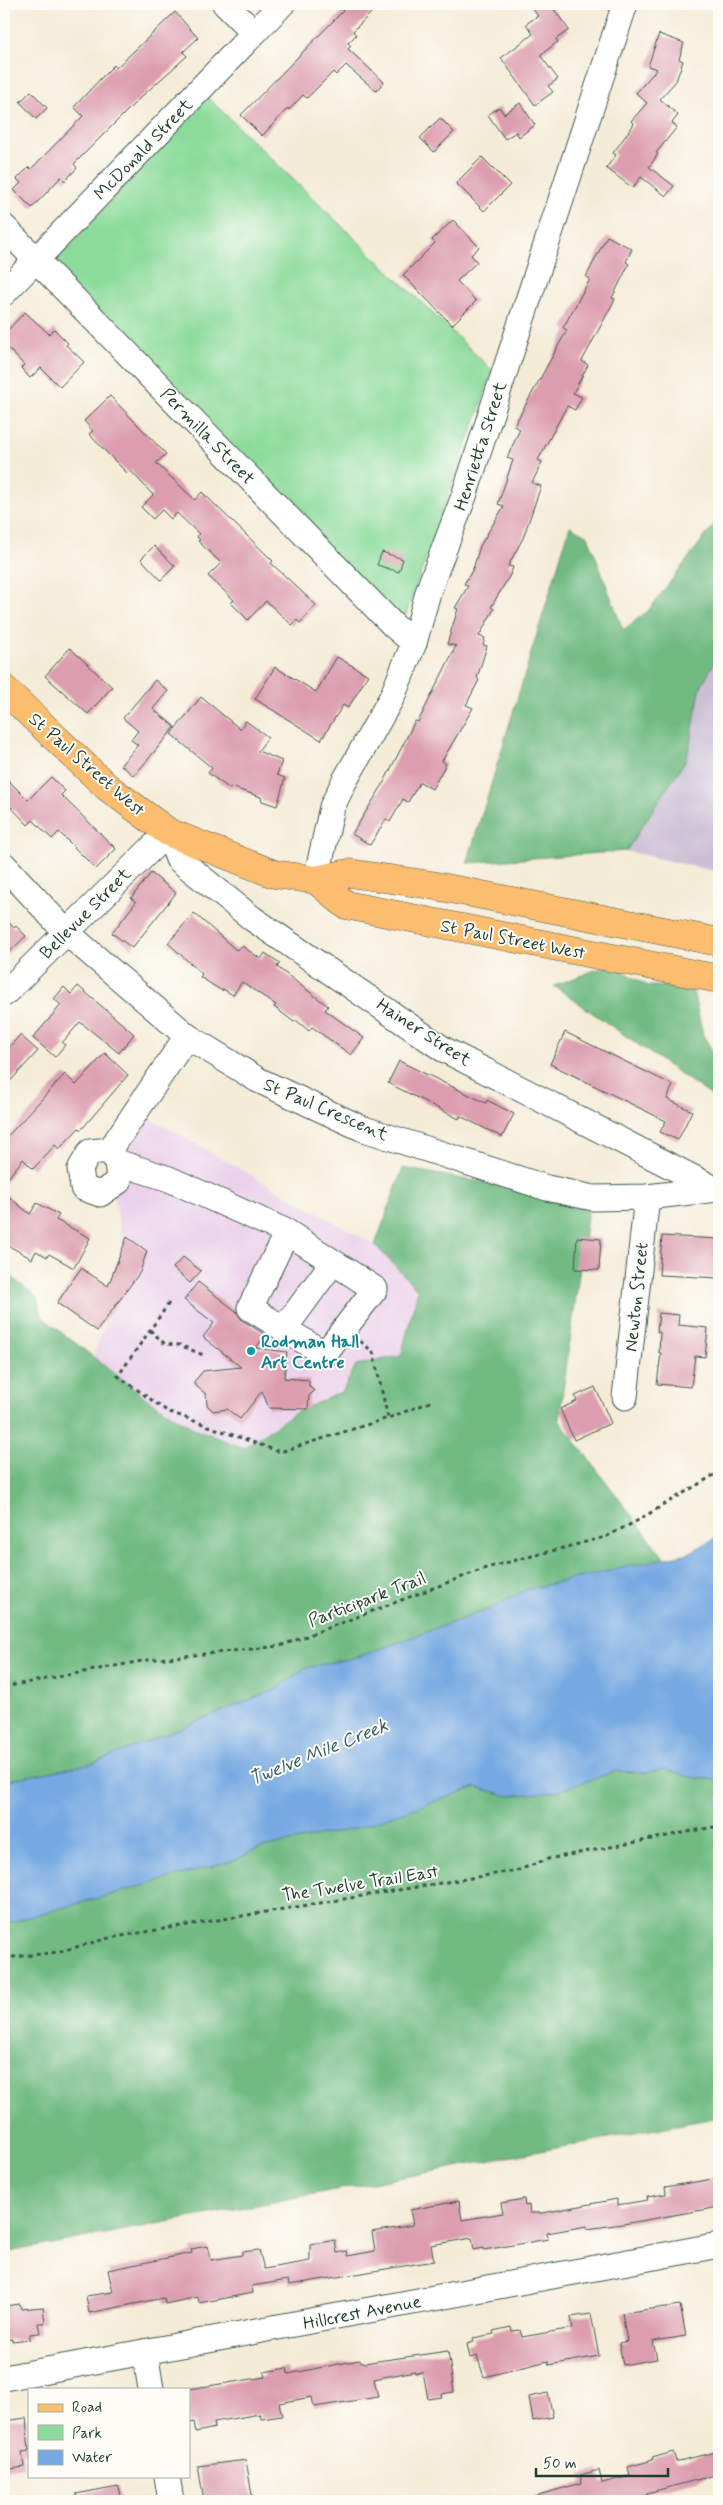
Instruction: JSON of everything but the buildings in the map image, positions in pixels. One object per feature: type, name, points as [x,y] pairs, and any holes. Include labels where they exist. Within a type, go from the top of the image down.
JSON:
[{"type":"main road","name":"St Paul Street West","points":[[4,689],[107,787],[168,832],[224,856],[274,874],[316,880],[349,873],[431,885],[719,942]]},
{"type":"main road","name":"St Paul Street West","points":[[316,880],[346,905],[431,924],[719,979]]},
{"type":"street","points":[[225,4],[254,33]]},
{"type":"street","name":"McDonald Street","points":[[4,293],[282,4]]},
{"type":"street","name":"Henrietta Street","points":[[316,880],[332,807],[392,696],[414,643],[429,589],[464,496],[625,4]]},
{"type":"street","name":"Permilla Street","points":[[4,227],[394,626],[414,643]]},
{"type":"street","name":"Hainer Street","points":[[168,832],[178,859],[253,919],[443,1049],[717,1189]]},
{"type":"street","name":"Bellevue Street","points":[[4,994],[168,832]]},
{"type":"street","name":"St Paul Crescent","points":[[4,865],[66,932],[187,1036],[258,1080],[361,1128],[547,1188],[593,1198],[647,1197],[717,1189]]},
{"type":"street","points":[[187,1036],[113,1156],[287,1232],[375,1289],[326,1354],[250,1308],[287,1232]]},
{"type":"street","name":"Newton Street","points":[[626,1397],[647,1197]]},
{"type":"street","points":[[284,1329],[333,1262]]},
{"type":"street","name":"Hillcrest Avenue","points":[[4,2378],[719,2245]]},
{"type":"street","points":[[145,2352],[151,2388]]},
{"type":"street","points":[[167,2478],[171,2501]]},
{"type":"path","points":[[169,1303],[118,1376],[167,1411],[280,1452],[388,1418],[433,1400]]},
{"type":"path","points":[[345,1328],[373,1352],[388,1418]]},
{"type":"path","points":[[150,1330],[165,1344],[180,1345],[202,1355]]},
{"type":"path","name":"Participark Trail","points":[[4,1687],[147,1660],[280,1646],[486,1568],[605,1537],[635,1522],[719,1472]]},
{"type":"path","name":"The Twelve Trail East","points":[[4,1958],[58,1952],[109,1938],[519,1870],[548,1859],[719,1826]]},
{"type":"shaded area","points":[[719,655],[719,872],[626,851],[687,758],[701,686]]},
{"type":"shaded area","points":[[148,1117],[375,1245],[418,1290],[401,1356],[356,1365],[343,1391],[293,1414],[243,1448],[191,1427],[147,1399],[93,1357],[127,1267],[111,1180]]},
{"type":"green space","points":[[206,96],[493,371],[405,617],[397,619],[53,265]]},
{"type":"green space","points":[[719,518],[719,655],[701,686],[687,758],[626,851],[467,863],[570,526],[588,536],[623,630],[648,611]]},
{"type":"green space","points":[[611,964],[648,986],[692,987],[703,1035],[719,1063],[719,1101],[554,986]]},
{"type":"green space","points":[[403,1168],[589,1202],[559,1420],[665,1559],[528,1589],[490,1609],[357,1657],[305,1668],[277,1689],[94,1763],[4,1781],[4,1271],[37,1297],[42,1317],[147,1399],[191,1427],[243,1448],[293,1414],[343,1391],[356,1365],[401,1356],[418,1290],[375,1245]]},
{"type":"green space","points":[[665,1769],[690,1777],[719,1780],[719,2117],[4,2253],[4,1924],[235,1860],[257,1849],[360,1827],[476,1787],[509,1796],[557,1791],[616,1771],[646,1773]]},
{"type":"water","name":"Twelve Mile Creek","points":[[719,1536],[719,1780],[690,1777],[665,1769],[646,1773],[616,1771],[557,1791],[509,1796],[476,1787],[360,1827],[257,1849],[235,1860],[4,1924],[4,1781],[94,1763],[277,1689],[305,1668],[358,1657],[490,1609],[528,1589],[689,1553]]},
{"type":"place","name":"Rodman Hall Art Centre","points":[[251,1351]]}]
